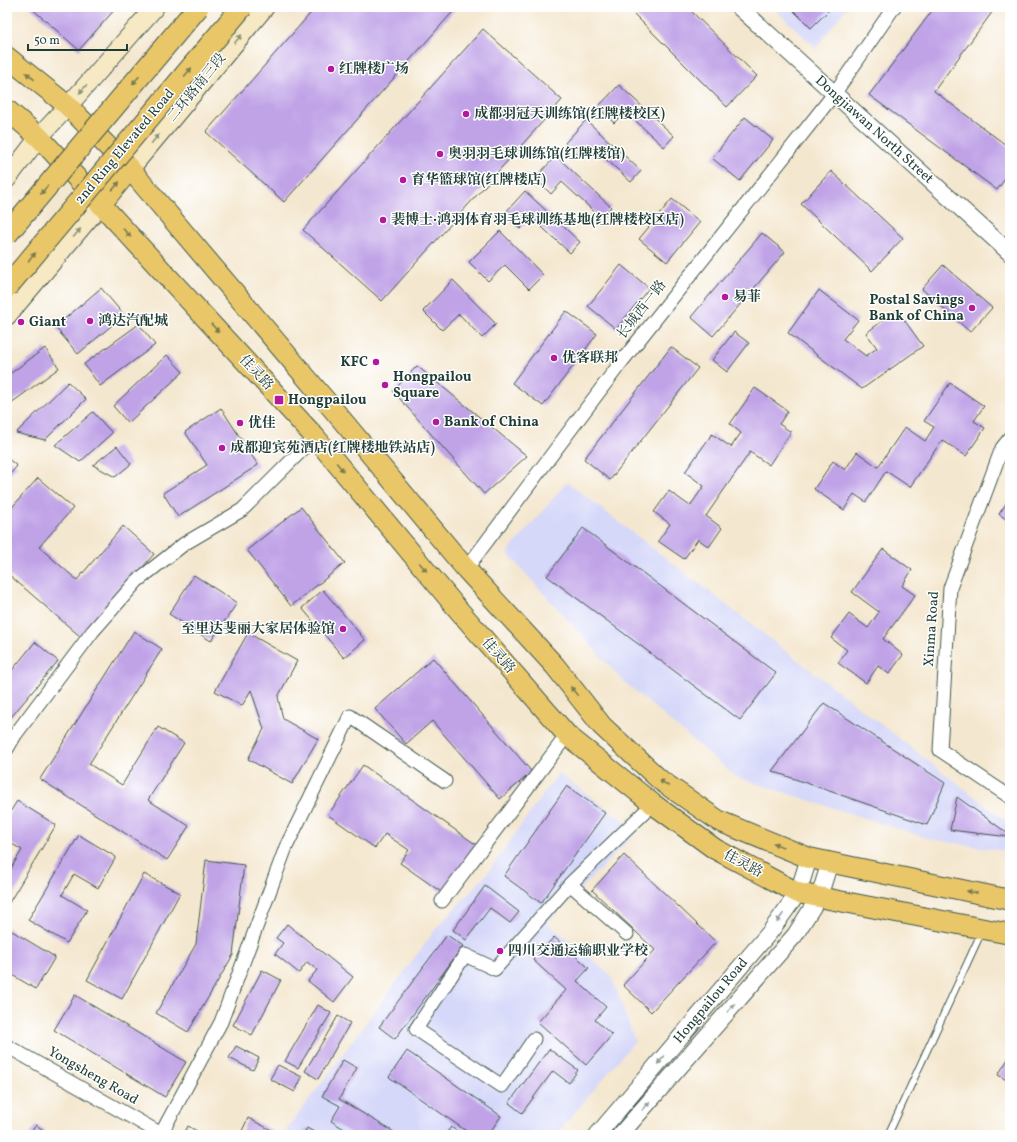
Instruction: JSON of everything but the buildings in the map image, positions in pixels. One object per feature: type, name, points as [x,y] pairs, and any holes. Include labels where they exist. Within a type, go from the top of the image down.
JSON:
[{"type":"highway","points":[[7,234],[198,7]]},
{"type":"highway","name":"2nd Ring Elevated Road","points":[[7,287],[242,7]]},
{"type":"main road","points":[[7,179],[39,137],[155,7]]},
{"type":"main road","name":"二环路南三段","points":[[130,169],[265,7]]},
{"type":"main road","name":"佳灵路","points":[[7,57],[68,106],[130,169],[466,569],[555,666],[602,726],[660,780],[719,821],[809,858],[1010,900]]},
{"type":"main road","name":"佳灵路","points":[[7,110],[39,137],[315,437],[456,607],[567,735],[653,804],[715,850],[798,893],[1010,934]]},
{"type":"main road","points":[[7,316],[130,169]]},
{"type":"street","name":"Dongjiawan North Street","points":[[739,7],[1010,252]]},
{"type":"street","name":"长城西一路","points":[[466,569],[619,365],[834,94],[894,7]]},
{"type":"street","points":[[7,749],[15,735],[93,631],[137,581],[184,544],[242,510],[315,437]]},
{"type":"street","name":"Xinma Road","points":[[1010,438],[1002,448],[950,588],[940,750],[1010,797]]},
{"type":"street","points":[[162,1135],[221,1022],[286,847],[350,716],[445,781]]},
{"type":"street","points":[[442,901],[567,735]]},
{"type":"street","points":[[534,1039],[502,1086],[416,1029],[465,955],[495,969],[570,884],[653,804]]},
{"type":"street","name":"Hongpailou Road","points":[[597,1135],[770,932],[798,893],[809,858]]},
{"type":"street","name":"Hongpailou Road","points":[[620,1135],[795,935],[819,897],[830,862]]},
{"type":"street","points":[[570,884],[627,934]]},
{"type":"street","name":"Yongsheng Road","points":[[7,1046],[162,1135]]},
{"type":"lane","points":[[888,1135],[983,930]]},
{"type":"shaded area","points":[[772,7],[847,7],[816,48]]},
{"type":"shaded area","points":[[567,482],[1010,824],[1010,852],[930,839],[736,777],[623,681],[507,553]]},
{"type":"shaded area","name":"四川交通运输职业学校","points":[[558,773],[638,831],[547,923],[611,975],[635,1041],[556,1135],[283,1135],[438,926],[486,875]]},
{"type":"place","name":"红牌楼广场","points":[[331,69]]},
{"type":"place","name":"成都羽冠天训练馆(红牌楼校区)","points":[[466,114]]},
{"type":"place","name":"奥羽羽毛球训练馆(红牌楼馆)","points":[[440,154]]},
{"type":"place","name":"育华篮球馆(红牌楼店)","points":[[403,180]]},
{"type":"place","name":"裴博士·鸿羽体育羽毛球训练基地(红牌楼校区店)","points":[[383,220]]},
{"type":"place","name":"易菲","points":[[725,297]]},
{"type":"place","name":"Postal Savings Bank of China","points":[[972,308]]},
{"type":"place","name":"鸿达汽配城","points":[[90,321]]},
{"type":"place","name":"Giant","points":[[21,322]]},
{"type":"place","name":"优客联邦","points":[[554,358]]},
{"type":"place","name":"KFC","points":[[376,362]]},
{"type":"place","name":"Hongpailou Square","points":[[385,385]]},
{"type":"place","name":"Hongpailou","points":[[279,400]]},
{"type":"place","name":"Bank of China","points":[[436,422]]},
{"type":"place","name":"优佳","points":[[240,423]]},
{"type":"place","name":"成都迎宾苑酒店(红牌楼地铁站店)","points":[[222,448]]},
{"type":"place","name":"至里达斐丽大家居体验馆","points":[[343,629]]},
{"type":"place","name":"四川交通运输职业学校","points":[[500,951]]}]
